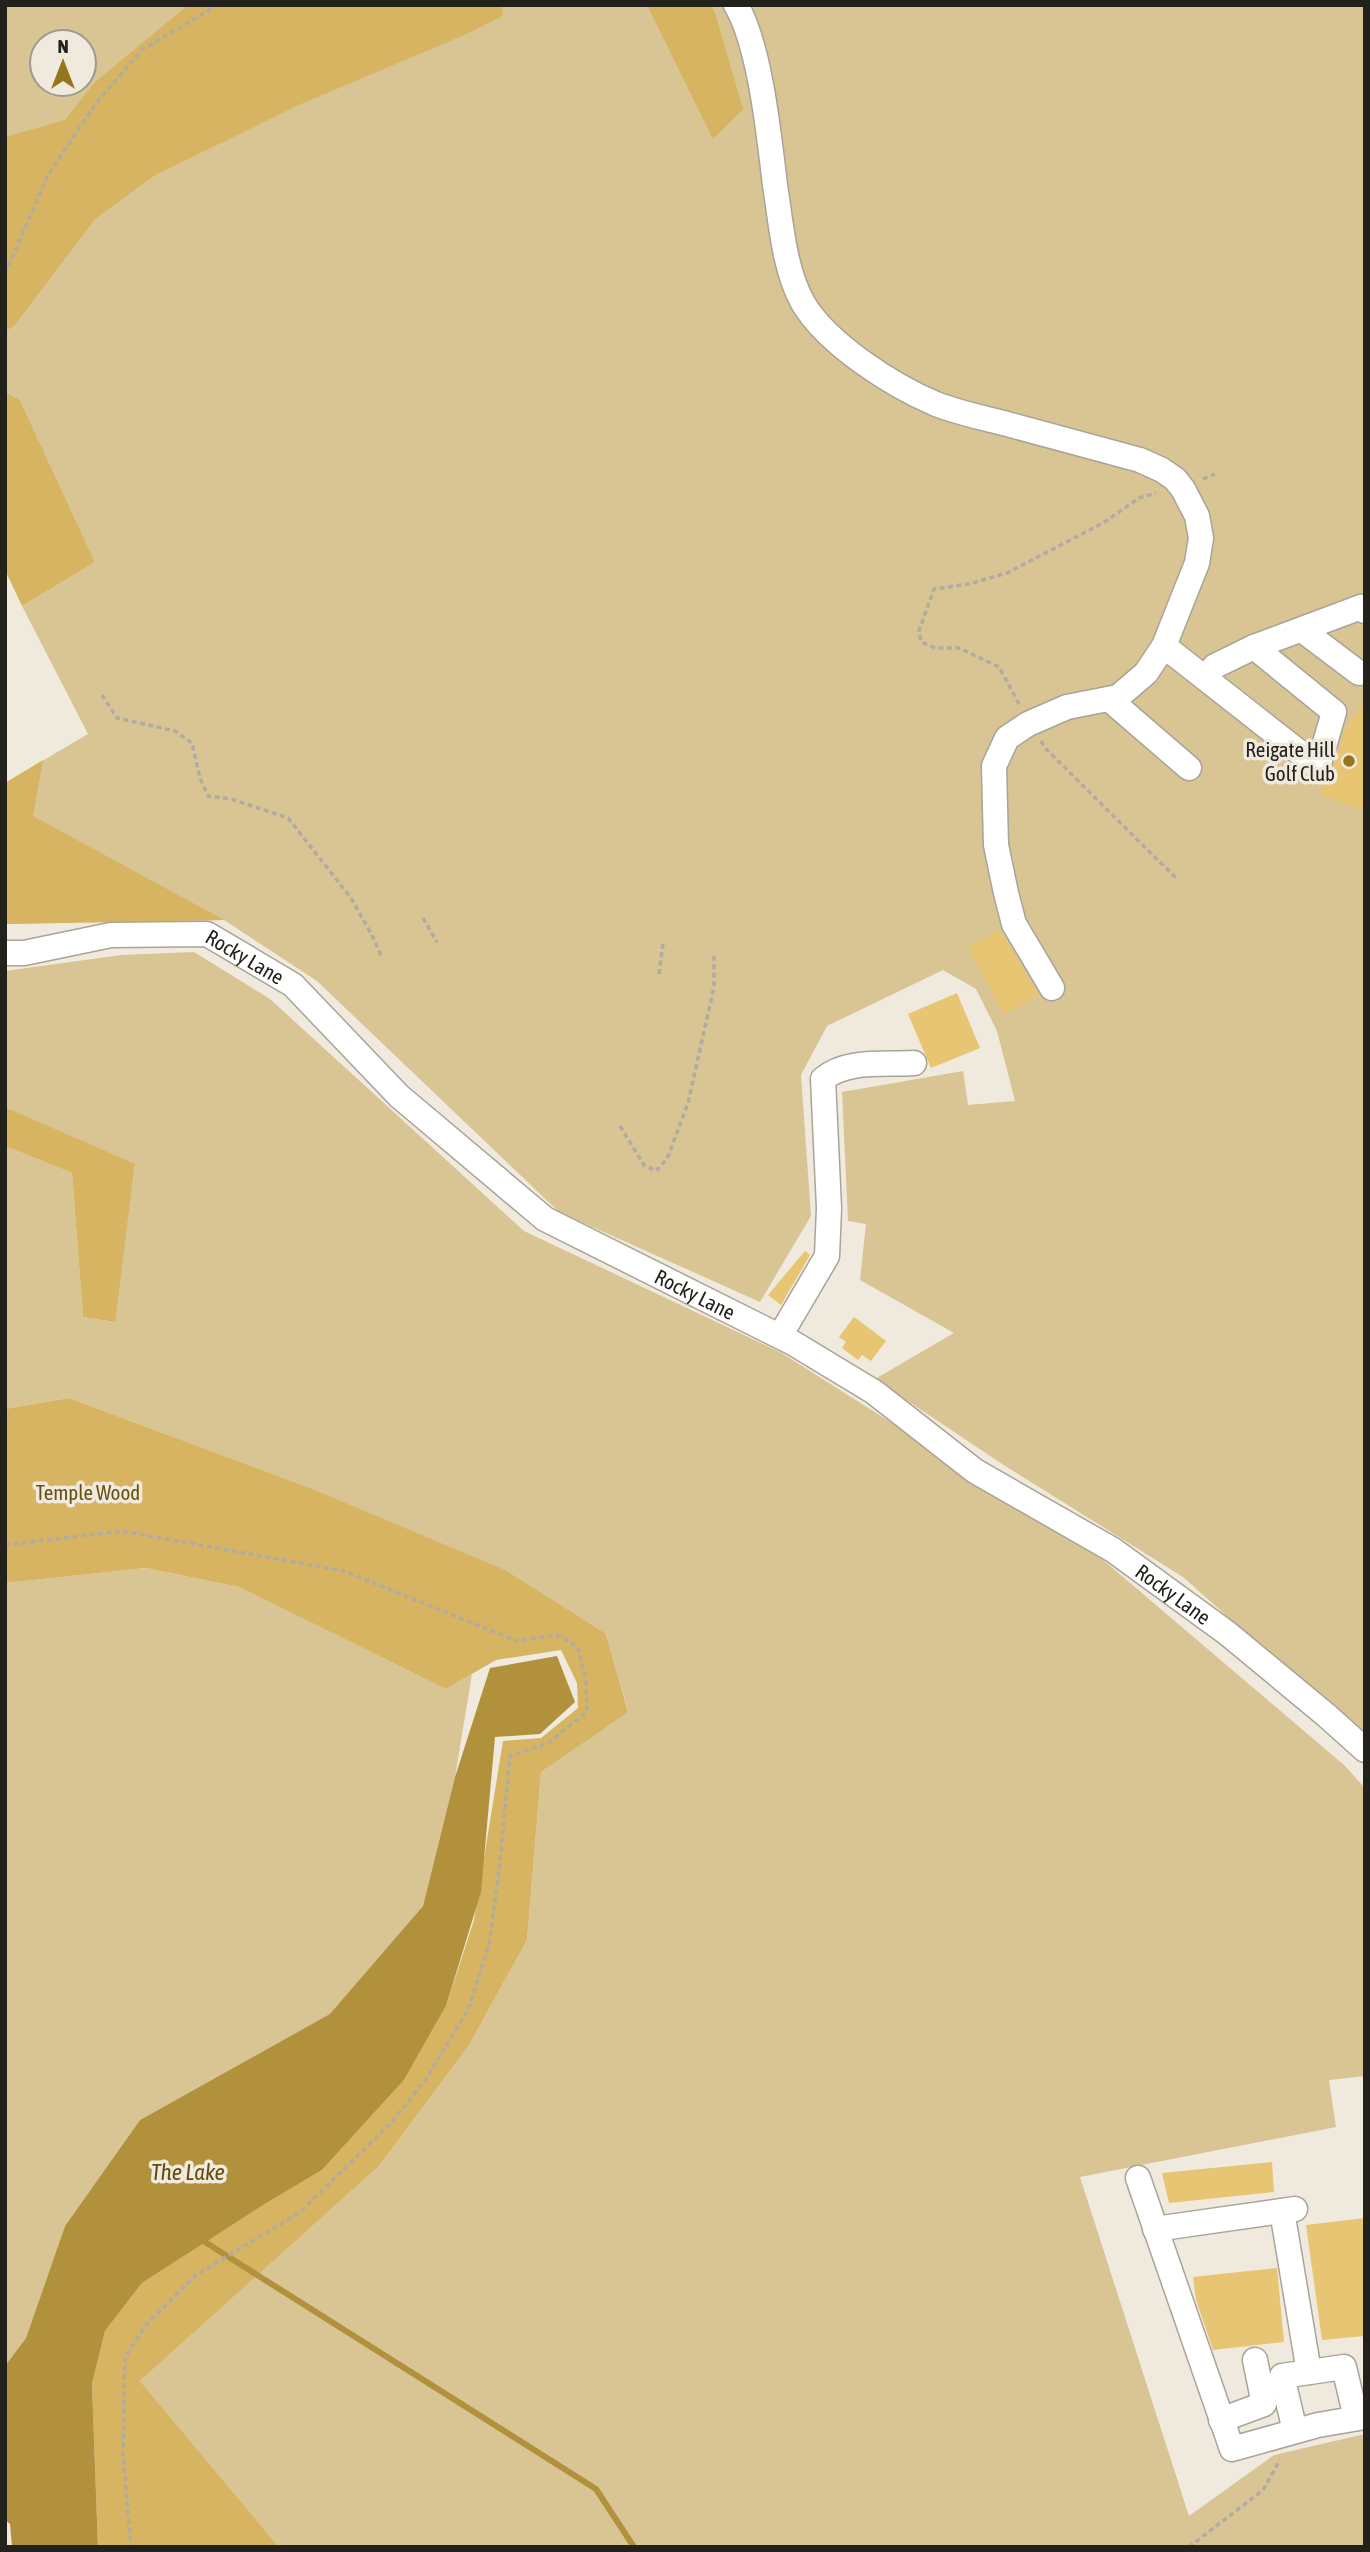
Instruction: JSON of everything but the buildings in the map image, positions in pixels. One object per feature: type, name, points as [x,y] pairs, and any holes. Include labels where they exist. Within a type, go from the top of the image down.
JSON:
[{"type":"street","points":[[736,5],[746,22],[759,82],[780,221],[792,276],[803,302],[817,323],[859,360],[934,403],[1140,460],[1168,475],[1183,489],[1197,516],[1201,538],[1197,563],[1164,646],[1146,673],[1118,697],[1067,707],[1030,723],[1007,738],[994,766],[996,845],[1014,924],[1052,988]]},
{"type":"street","points":[[1205,678],[1215,666],[1254,647],[1361,607],[1365,611]]},
{"type":"street","points":[[1302,630],[1359,673]]},
{"type":"street","points":[[1164,646],[1318,767],[1334,712],[1254,647]]},
{"type":"street","points":[[1110,699],[1189,768]]},
{"type":"street","name":"Rocky Lane","points":[[5,953],[24,953],[111,935],[207,934],[293,985],[399,1096],[545,1219],[780,1336],[874,1392],[975,1471],[1113,1550],[1227,1633],[1365,1750]]},
{"type":"street","points":[[780,1336],[827,1256],[829,1208],[823,1079],[834,1070],[848,1066],[914,1063]]},
{"type":"street","points":[[1138,2178],[1232,2449],[1361,2417],[1357,2386],[1344,2367],[1282,2376],[1283,2435]]},
{"type":"street","points":[[1155,2229],[1288,2210],[1309,2372]]},
{"type":"street","points":[[1255,2360],[1264,2404],[1283,2435]]},
{"type":"street","points":[[1221,2420],[1264,2404]]},
{"type":"path","points":[[5,274],[48,175],[97,102],[143,49],[218,5]]},
{"type":"path","points":[[1177,879],[1046,749],[999,667],[959,648],[935,648],[921,642],[919,631],[934,589],[969,584],[1007,573],[1103,523],[1148,494],[1183,489],[1215,474]]},
{"type":"path","points":[[102,695],[117,718],[174,731],[192,743],[200,778],[208,796],[231,799],[288,818],[351,898],[381,956]]},
{"type":"path","points":[[424,918],[437,942]]},
{"type":"path","points":[[659,974],[663,943]]},
{"type":"path","points":[[620,1126],[644,1165],[656,1171],[667,1159],[688,1103],[714,987],[714,953]]},
{"type":"path","points":[[5,1545],[122,1531],[344,1571],[517,1641],[557,1635],[578,1647],[586,1682],[587,1712],[548,1743],[510,1756],[489,1944],[469,2008],[426,2079],[391,2123],[299,2213],[196,2275],[146,2325],[125,2357],[123,2456],[131,2547]]},
{"type":"path","points":[[1189,2547],[1263,2490],[1285,2451],[1283,2435]]},
{"type":"shaded area","name":"Reigate Hill Golf Club","points":[[5,5],[1365,5],[1365,1739],[1183,1577],[1002,1464],[875,1379],[954,1333],[860,1280],[866,1224],[848,1221],[842,1092],[963,1071],[968,1105],[1015,1101],[997,1031],[976,989],[943,970],[827,1026],[801,1075],[811,1216],[760,1302],[559,1212],[317,981],[224,920],[5,924],[5,783],[88,734],[22,606],[95,562],[20,400],[5,392]]},
{"type":"shaded area","points":[[194,952],[270,999],[524,1231],[780,1352],[1089,1548],[1344,1765],[1365,1788],[1365,2076],[1329,2080],[1336,2127],[1080,2177],[1189,2516],[1274,2455],[1365,2434],[1365,2547],[279,2547],[140,2381],[379,2166],[469,2045],[527,1940],[541,1772],[628,1711],[606,1634],[305,1486],[69,1398],[5,1409],[5,1146],[72,1173],[83,1317],[114,1322],[135,1165],[5,1107],[5,971],[121,955]]},
{"type":"shaded area","points":[[146,1568],[239,1587],[446,1689],[472,1674],[455,1777],[423,1906],[331,2014],[140,2120],[65,2226],[26,2338],[5,2366],[5,1583]]},
{"type":"green space","points":[[188,5],[502,5],[503,16],[469,33],[301,104],[155,175],[95,219],[14,326],[5,331],[5,137],[65,120],[82,98],[98,98],[98,80]]},
{"type":"green space","points":[[647,5],[710,5],[715,13],[743,109],[713,139]]},
{"type":"green space","points":[[5,392],[20,400],[95,562],[22,606],[5,570]]},
{"type":"green space","points":[[43,760],[33,816],[224,920],[5,924],[5,783]]},
{"type":"green space","points":[[5,1107],[135,1164],[115,1322],[83,1317],[72,1173],[5,1146]]},
{"type":"green space","name":"Temple Wood","points":[[69,1398],[305,1486],[505,1570],[606,1634],[628,1712],[541,1772],[527,1940],[469,2045],[379,2166],[140,2381],[279,2547],[98,2547],[92,2384],[105,2331],[142,2283],[322,2170],[404,2080],[446,2006],[474,1920],[503,1741],[541,1738],[578,1708],[577,1683],[561,1650],[496,1660],[446,1689],[239,1587],[146,1568],[5,1583],[5,1409]]},
{"type":"water","name":"The Lake","points":[[557,1656],[575,1702],[540,1734],[495,1737],[481,1892],[446,2006],[404,2080],[322,2170],[142,2283],[105,2331],[92,2384],[98,2547],[12,2547],[10,2524],[5,2520],[5,2366],[26,2338],[65,2226],[140,2120],[330,2014],[423,1906],[455,1777],[490,1668]]},
{"type":"waterway","points":[[205,2242],[596,2489],[634,2547]]},
{"type":"place","name":"Reigate Hill Golf Club","points":[[1349,761]]}]
